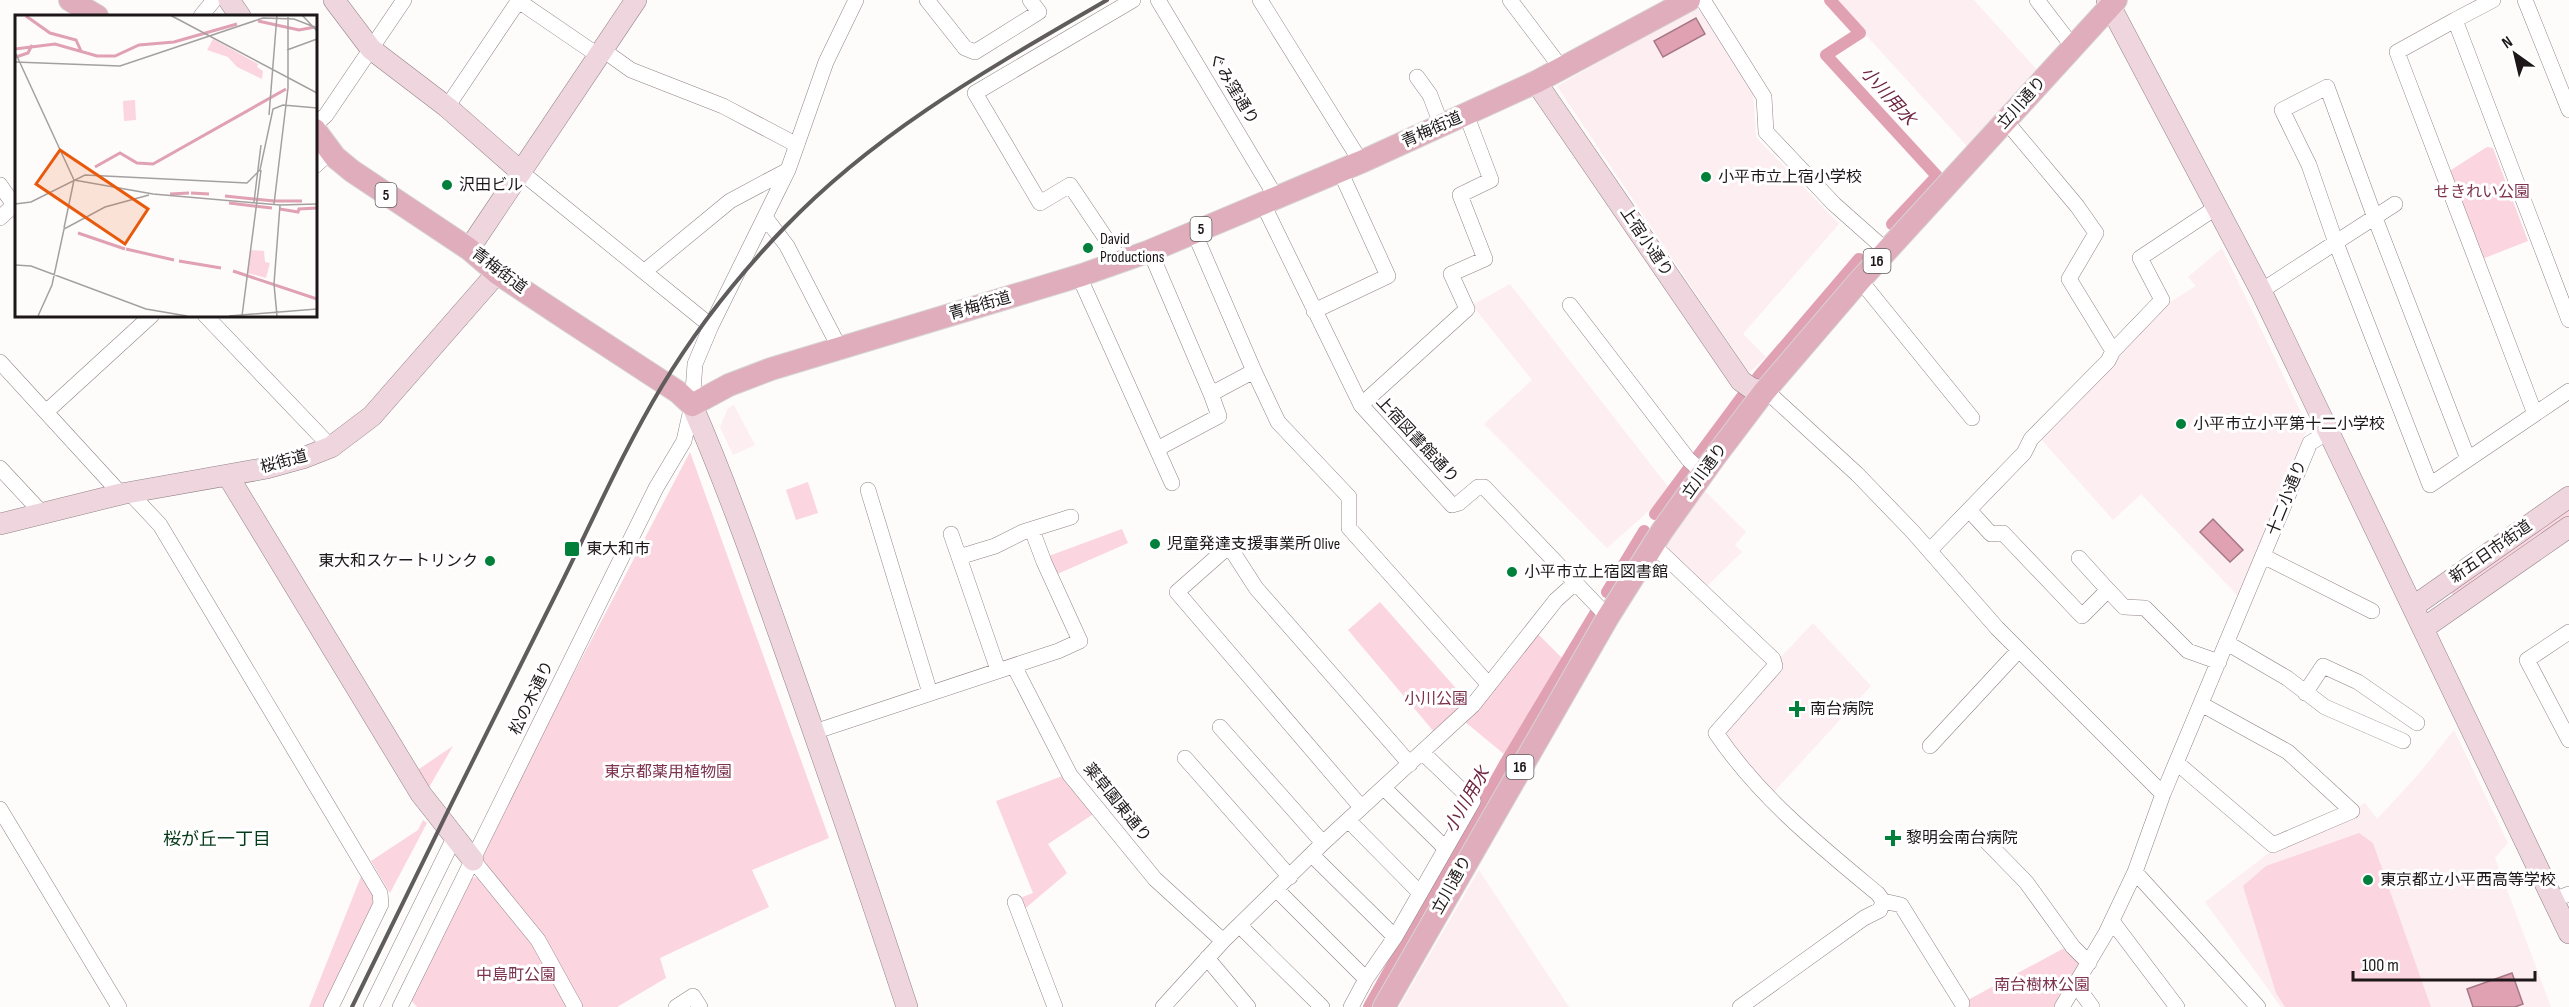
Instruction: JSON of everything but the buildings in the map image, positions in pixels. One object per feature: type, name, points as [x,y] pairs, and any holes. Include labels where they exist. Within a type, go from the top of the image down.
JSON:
[{"type":"main road","points":[[70,0],[95,15]]},
{"type":"main road","name":"青梅街道","points":[[316,134],[323,159],[352,171],[469,249],[497,273],[678,392],[692,405],[729,385],[839,347],[1079,276],[1150,251],[1351,166],[1536,82],[1689,0]]},
{"type":"main road","name":"立川通り","points":[[1384,1007],[1608,617],[1653,545],[1695,466],[1764,392],[1860,280],[2073,47],[2111,2]]},
{"type":"street","points":[[202,15],[214,0]]},
{"type":"street","points":[[229,0],[239,15]]},
{"type":"street","points":[[334,0],[371,49],[447,107],[522,172],[711,326]]},
{"type":"street","points":[[316,124],[326,115],[404,0]]},
{"type":"street","points":[[447,107],[519,0],[631,70],[723,106],[797,145]]},
{"type":"street","points":[[469,249],[636,0]]},
{"type":"street","name":"松の木通り","points":[[400,1007],[656,488],[684,441],[692,405],[695,364],[711,326],[788,170],[826,62],[856,0]]},
{"type":"street","points":[[927,0],[965,48],[975,52],[1039,12],[1030,0]]},
{"type":"street","points":[[1121,261],[1070,185],[1040,202],[975,93],[1133,0]]},
{"type":"street","name":"ぐみ窪通り","points":[[1158,0],[1269,201]]},
{"type":"street","points":[[1260,0],[1351,166],[1388,276],[1314,311]]},
{"type":"street","points":[[1510,0],[1562,69]]},
{"type":"street","points":[[1703,0],[1764,97],[1766,132],[1834,204],[1887,251]]},
{"type":"street","points":[[2037,0],[2073,47]]},
{"type":"street","points":[[2493,0],[2397,52],[2535,414]]},
{"type":"street","points":[[2525,0],[2569,110]]},
{"type":"street","points":[[2111,2],[2261,291],[2424,628],[2561,897],[2569,933]]},
{"type":"street","points":[[2455,20],[2569,320]]},
{"type":"street","points":[[1417,77],[1430,94],[1441,124]]},
{"type":"street","name":"上宿小通り","points":[[1536,82],[1741,381],[1750,388],[1764,392]]},
{"type":"street","points":[[2468,459],[2327,87],[2282,111],[2309,165],[2336,243],[2430,485],[2569,391]]},
{"type":"street","points":[[1360,405],[1467,309],[1451,274],[1485,259],[1461,195],[1491,180],[1466,114]]},
{"type":"street","points":[[2005,120],[2077,206],[2096,233],[2069,279],[2113,351]]},
{"type":"street","points":[[645,271],[730,201],[788,170]]},
{"type":"street","points":[[0,184],[15,204],[0,218]]},
{"type":"street","name":"上宿図書館通り","points":[[1269,201],[1314,311],[1360,405],[1452,505],[1459,503],[1478,487],[1484,487],[1608,617]]},
{"type":"street","points":[[2261,291],[2396,204]]},
{"type":"street","points":[[1930,550],[2024,453],[2031,439],[2108,361],[2113,351],[2162,300],[2140,258],[2217,207]]},
{"type":"street","points":[[765,217],[787,246],[839,347]]},
{"type":"street","points":[[1194,232],[1278,422],[1349,497],[1349,528],[1489,685]]},
{"type":"street","points":[[1150,251],[1219,416],[1157,449]]},
{"type":"street","name":"桜街道","points":[[0,524],[126,494],[228,476],[303,458],[331,447],[372,416],[497,273]]},
{"type":"street","points":[[1079,276],[1172,483]]},
{"type":"street","points":[[1860,280],[1971,418]]},
{"type":"street","points":[[1570,305],[1695,466]]},
{"type":"street","points":[[46,412],[151,316]]},
{"type":"street","points":[[206,316],[331,447]]},
{"type":"street","points":[[0,362],[126,494],[160,525],[380,893],[381,904],[331,1007]]},
{"type":"street","points":[[1211,394],[1254,371]]},
{"type":"street","points":[[1764,392],[1774,398],[1857,474],[1930,550],[2019,651],[2163,794]]},
{"type":"street","points":[[692,405],[736,513],[814,732],[907,1007]]},
{"type":"street","name":"十二小通り","points":[[2062,1007],[2112,921],[2135,872],[2163,794],[2310,443],[2328,432]]},
{"type":"street","points":[[0,468],[42,513]]},
{"type":"street","points":[[228,476],[421,794],[538,940],[574,1007]]},
{"type":"street","points":[[868,490],[930,693]]},
{"type":"street","name":"新五日市街道","points":[[2414,606],[2569,497]]},
{"type":"street","points":[[1970,511],[1991,534],[2003,533],[2082,616],[2108,590]]},
{"type":"street","points":[[959,557],[1071,516]]},
{"type":"street","name":"新五日市街道","points":[[2424,628],[2569,527]]},
{"type":"street","points":[[814,732],[1014,666],[1080,641],[1032,530]]},
{"type":"street","points":[[951,534],[998,670]]},
{"type":"street","points":[[1653,545],[1773,659],[1775,666],[1716,733],[1738,765],[1804,832],[1878,894],[1883,901],[1901,905],[1962,1003]]},
{"type":"street","points":[[1361,807],[1177,592],[1229,546],[1256,588],[1410,764]]},
{"type":"street","points":[[2263,556],[2372,611]]},
{"type":"street","points":[[2079,558],[2124,607],[2145,608],[2188,651],[2219,662]]},
{"type":"street","points":[[1163,1007],[1223,941],[1317,849],[1473,705],[1556,600],[1575,583]]},
{"type":"street","points":[[2569,632],[2527,660],[2563,711],[2569,740]]},
{"type":"street","points":[[2227,643],[2287,678],[2325,707],[2403,741]]},
{"type":"street","points":[[1929,746],[2019,651]]},
{"type":"street","name":"薬草園東通り","points":[[1014,666],[1070,775],[1155,879],[1223,941]]},
{"type":"street","points":[[2305,693],[2323,666],[2358,682],[2417,723]]},
{"type":"street","points":[[2177,763],[2273,845],[2352,811],[2288,752],[2201,704]]},
{"type":"street","points":[[1220,727],[1317,849],[1395,937]]},
{"type":"street","points":[[1352,1007],[1366,979],[1395,937],[1473,801],[1423,753]]},
{"type":"street","points":[[1185,758],[1290,877]]},
{"type":"street","points":[[1384,788],[1445,848]]},
{"type":"street","points":[[0,809],[119,1007]]},
{"type":"street","points":[[1348,820],[1420,893]]},
{"type":"street","points":[[371,1007],[455,836]]},
{"type":"street","points":[[1985,840],[2026,882],[2073,947],[2089,963]]},
{"type":"street","points":[[2135,872],[2258,1007]]},
{"type":"street","points":[[1276,890],[1366,979]]},
{"type":"street","points":[[1740,1007],[1864,918],[1880,910],[1883,901]]},
{"type":"street","points":[[1015,902],[1055,1007]]},
{"type":"street","points":[[2112,921],[2177,1007]]},
{"type":"street","points":[[1240,926],[1322,1007]]},
{"type":"street","points":[[1207,958],[1248,1007]]},
{"type":"street","points":[[2076,985],[2092,1007]]},
{"type":"street","points":[[676,1007],[693,996],[700,1007]]},
{"type":"shaded area","points":[[1834,0],[1974,0],[2038,71],[1967,146]]},
{"type":"shaded area","name":"小平市立上宿小学校","points":[[1694,8],[1701,11],[1753,91],[1756,137],[1839,224],[1743,334],[1766,357],[1749,373],[1557,86]]},
{"type":"shaded area","points":[[1696,18],[1705,34],[1663,57],[1654,41]]},
{"type":"shaded area","name":"小平市立小平第十二小学校","points":[[2222,248],[2308,427],[2238,596],[2141,494],[2113,520],[2040,438],[2118,358],[2164,306],[2196,286],[2188,277]]},
{"type":"shaded area","points":[[1510,284],[1669,488],[1659,502],[1607,548],[1484,424],[1532,380],[1472,305]]},
{"type":"shaded area","points":[[734,405],[755,445],[733,455],[720,427],[728,408]]},
{"type":"shaded area","points":[[1704,490],[1746,532],[1735,545],[1742,552],[1706,587],[1668,549],[1667,541]]},
{"type":"shaded area","points":[[2213,519],[2243,550],[2230,562],[2200,532]]},
{"type":"shaded area","name":"南台病院","points":[[1813,623],[1871,686],[1773,793],[1746,767],[1723,731],[1780,658]]},
{"type":"shaded area","name":"東京都立小平西高等学校","points":[[2454,730],[2508,843],[2495,858],[2551,1007],[2281,1007],[2205,902],[2270,852],[2357,814],[2356,808],[2365,803],[2377,819],[2417,776]]},
{"type":"shaded area","points":[[1479,870],[1569,1007],[1399,1007]]},
{"type":"shaded area","points":[[2512,973],[2523,1004],[2515,1007],[2473,1007],[2467,989]]},
{"type":"green space","name":"せきれい公園","points":[[2487,147],[2493,148],[2528,241],[2482,259],[2449,175],[2451,170]]},
{"type":"green space","name":"東京都薬用植物園","points":[[690,452],[829,838],[752,870],[769,907],[660,958],[666,978],[617,1007],[578,1007],[476,860]]},
{"type":"green space","points":[[808,482],[818,513],[796,520],[786,490]]},
{"type":"green space","points":[[2569,504],[2569,520],[2456,599],[2448,588]]},
{"type":"green space","points":[[1122,529],[1128,543],[1055,575],[1046,557]]},
{"type":"green space","name":"小川公園","points":[[1380,602],[1468,702],[1435,733],[1348,630]]},
{"type":"green space","points":[[1538,634],[1563,659],[1504,754],[1464,721]]},
{"type":"green space","points":[[453,746],[428,789],[416,771]]},
{"type":"green space","points":[[1065,775],[1095,813],[1048,844],[1067,873],[1021,912],[1017,899],[1033,893],[996,801]]},
{"type":"green space","points":[[423,820],[427,823],[390,893],[371,861],[418,830]]},
{"type":"green space","points":[[2359,833],[2373,843],[2431,1007],[2285,1007],[2276,993],[2243,886],[2266,866]]},
{"type":"green space","points":[[362,874],[374,895],[375,904],[324,1007],[309,1007]]},
{"type":"green space","name":"中島町公園","points":[[479,877],[535,943],[570,1007],[417,1007],[410,999],[472,878]]},
{"type":"green space","name":"南台樹林公園","points":[[2068,946],[2082,965],[2056,1007],[1955,1007]]},
{"type":"waterway","name":"小川用水","points":[[1830,0],[1860,33],[1826,55],[1937,176],[1892,224]]},
{"type":"waterway","name":"小川用水","points":[[1758,377],[1859,259]]},
{"type":"waterway","name":"小川用水","points":[[1655,514],[1744,394]]},
{"type":"waterway","name":"小川用水","points":[[1607,592],[1644,531]]},
{"type":"waterway","name":"小川用水","points":[[1369,1007],[1506,762],[1596,612]]},
{"type":"railway","points":[[352,1007],[633,438],[662,386],[704,323],[751,264],[785,227],[858,160],[938,102],[1107,0]]},
{"type":"place","name":"小平市立上宿小学校","points":[[1706,177]]},
{"type":"place","name":"沢田ビル","points":[[447,185]]},
{"type":"place","name":"David Productions","points":[[1088,248]]},
{"type":"place","name":"小平市立小平第十二小学校","points":[[2181,424]]},
{"type":"place","name":"児童発達支援事業所 Olive","points":[[1155,544]]},
{"type":"place","name":"東大和市","points":[[572,549]]},
{"type":"place","name":"東大和スケートリンク","points":[[490,561]]},
{"type":"place","name":"小平市立上宿図書館","points":[[1512,572]]},
{"type":"place","name":"南台病院","points":[[1797,709]]},
{"type":"place","name":"黎明会南台病院","points":[[1893,838]]},
{"type":"place","name":"東京都立小平西高等学校","points":[[2368,880]]},
{"type":"district","name":"桜が丘一丁目","points":[[217,839]]}]
